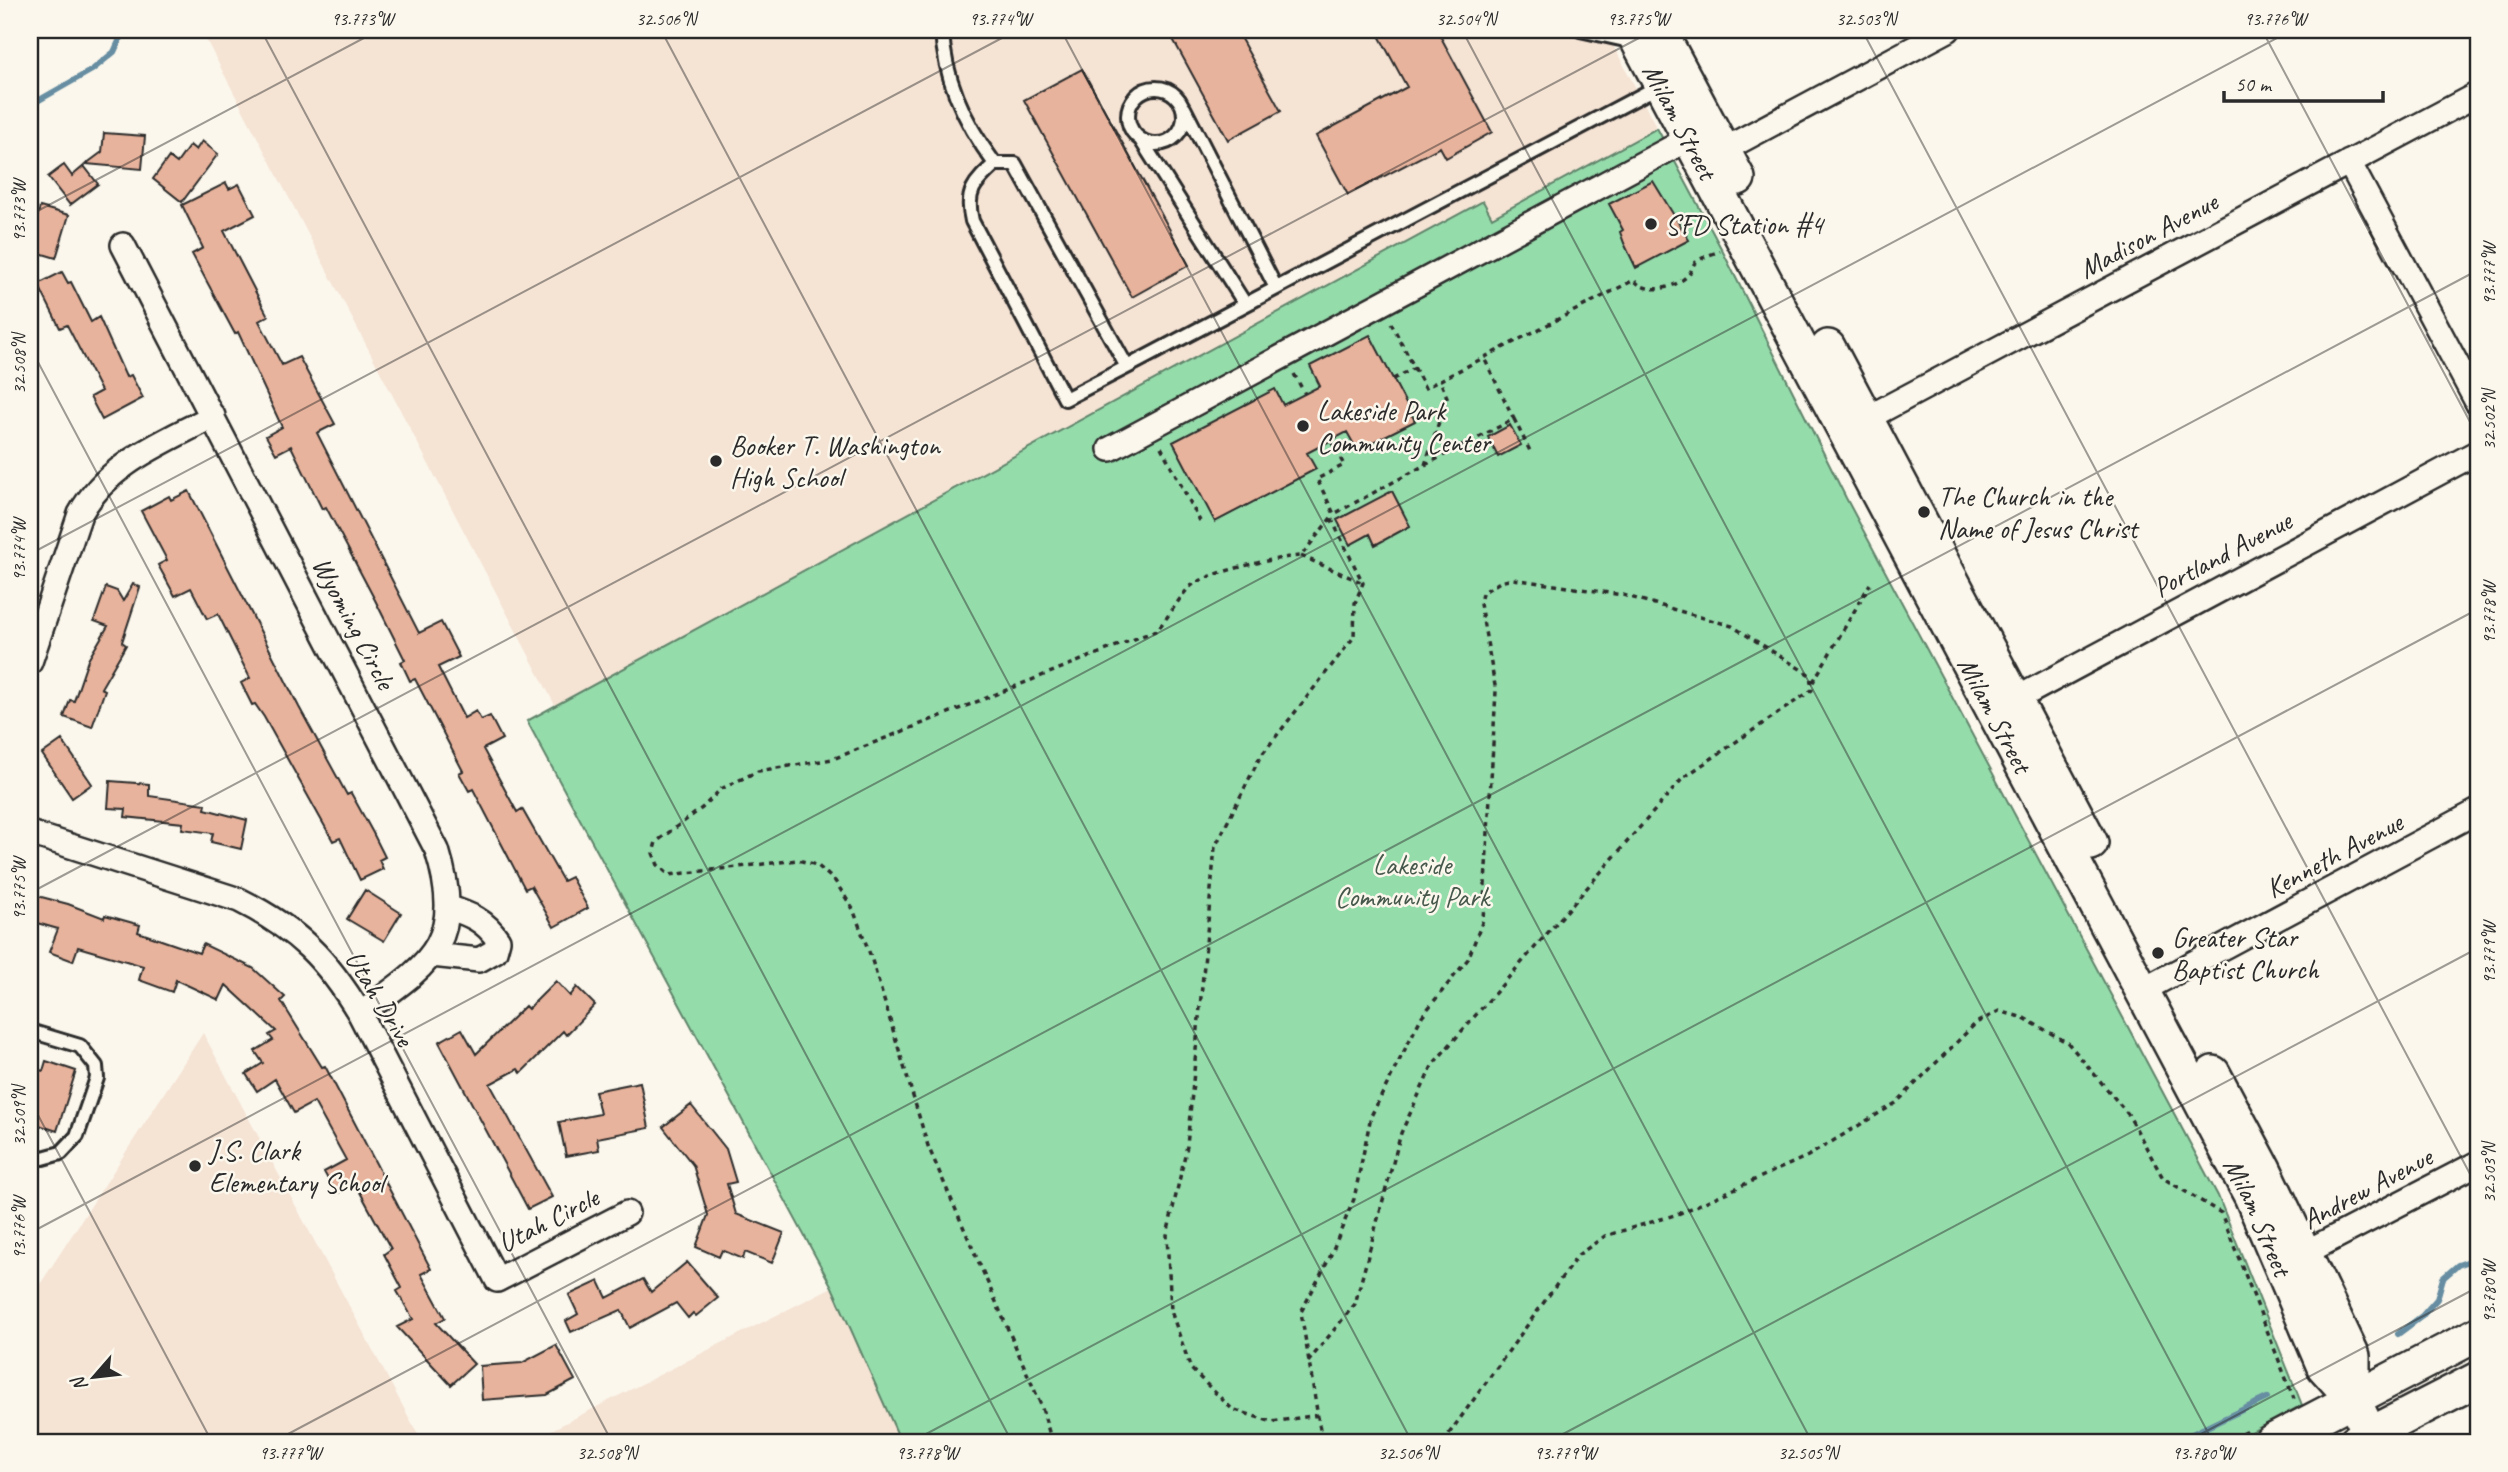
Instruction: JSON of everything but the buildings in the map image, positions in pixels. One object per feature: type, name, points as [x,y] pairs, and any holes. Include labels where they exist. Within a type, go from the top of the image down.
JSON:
[{"type":"street","points":[[1110,449],[1948,30]]},
{"type":"street","name":"Milam Street","points":[[1643,34],[1662,85],[1706,150]]},
{"type":"street","name":"Milam Street","points":[[1643,34],[1856,424],[2153,985],[2293,1259],[2353,1356],[2353,1399],[2366,1440]]},
{"type":"street","name":"Madison Avenue","points":[[1856,424],[2478,94]]},
{"type":"street","points":[[2349,162],[2478,404]]},
{"type":"street","name":"Wyoming Circle","points":[[123,245],[435,841],[444,874],[447,907],[439,945],[422,970],[360,1014]]},
{"type":"street","points":[[30,662],[80,514],[88,499],[111,473],[125,463],[212,416]]},
{"type":"street","name":"Portland Avenue","points":[[2005,705],[2478,452]]},
{"type":"street","name":"Kenneth Avenue","points":[[2153,985],[2478,811]]},
{"type":"street","name":"Utah Drive","points":[[30,833],[219,892],[270,915],[314,949],[340,980],[360,1014],[497,1280]]},
{"type":"street","points":[[432,956],[479,960],[495,951],[498,940],[489,927],[474,915],[447,907]]},
{"type":"street","name":"Andrew Avenue","points":[[2293,1259],[2478,1163]]},
{"type":"street","name":"Utah Circle","points":[[497,1280],[627,1213]]},
{"type":"street","points":[[2259,1436],[2353,1399],[2478,1334]]},
{"type":"street","points":[[2366,1440],[2478,1378]]},
{"type":"lane","points":[[942,30],[946,68],[976,139],[995,164]]},
{"type":"lane","points":[[1580,30],[1643,34]]},
{"type":"lane","points":[[1127,367],[1015,163],[995,164],[975,182],[967,203],[972,221],[1065,399],[1127,367],[1662,85]]},
{"type":"lane","points":[[1245,304],[1129,124],[1129,107],[1140,93],[1157,87],[1166,89],[1180,99],[1276,288]]},
{"type":"lane","points":[[1141,139],[1160,144],[1177,136],[1185,118],[1184,108]]},
{"type":"lane","points":[[30,1031],[80,1046],[96,1066],[97,1078],[76,1136],[69,1145],[52,1157],[30,1153]]},
{"type":"path","points":[[1383,320],[1392,324],[1425,388],[1634,280],[1639,286],[1654,290],[1673,284],[1689,275],[1695,262],[1722,250]]},
{"type":"path","points":[[1484,358],[1531,453]]},
{"type":"path","points":[[1393,379],[1415,368]]},
{"type":"path","points":[[1291,369],[1305,394]]},
{"type":"path","points":[[1425,465],[1447,397],[1440,381]]},
{"type":"path","points":[[1301,556],[1333,516],[1514,419]]},
{"type":"path","points":[[1161,440],[1160,446],[1200,520]]},
{"type":"path","points":[[1318,1415],[1272,1422],[1232,1409],[1191,1369],[1171,1311],[1167,1235],[1186,1146],[1215,847],[1260,757],[1354,637],[1355,603],[1363,583],[1317,479],[1344,465],[1331,440]]},
{"type":"path","points":[[1052,1442],[1041,1405],[928,1146],[871,957],[853,909],[835,881],[817,865],[798,860],[669,876],[658,865],[653,853],[656,842],[702,808],[721,789],[758,771],[833,759],[1157,629],[1173,614],[1188,588],[1200,581],[1280,557],[1301,556],[1363,583]]},
{"type":"path","points":[[1322,1442],[1301,1312],[1329,1259],[1354,1199],[1371,1116],[1422,1016],[1468,959],[1483,920],[1496,691],[1480,604],[1482,593],[1500,582],[1513,579],[1623,595],[1732,626],[1810,675],[1813,682]]},
{"type":"path","points":[[1308,1362],[1355,1304],[1401,1133],[1433,1064],[1683,778],[1812,690],[1813,682],[1870,584]]},
{"type":"path","points":[[1443,1442],[1578,1255],[1605,1236],[1678,1214],[1808,1156],[1896,1103],[1976,1023],[1999,1011],[2024,1018],[2068,1042],[2128,1114],[2163,1178],[2221,1213],[2292,1387],[2295,1397],[2289,1405]]},
{"type":"path","points":[[2224,1442],[2259,1436]]},
{"type":"shaded area","name":"Booker T. Washington High School","points":[[201,30],[1605,30],[1657,128],[1492,218],[1483,201],[555,705]]},
{"type":"shaded area","name":"J.S. Clark Elementary School","points":[[203,1033],[422,1442],[30,1442],[30,1300]]},
{"type":"shaded area","points":[[832,1287],[901,1442],[528,1442]]},
{"type":"green space","name":"Lakeside Community Park","points":[[1657,128],[1722,250],[1846,498],[2218,1196],[2302,1405],[2233,1442],[901,1442],[832,1287],[527,721],[1483,201],[1492,218]]},
{"type":"waterway","points":[[30,110],[34,103],[92,70],[114,52],[124,30]]},
{"type":"waterway","points":[[2398,1334],[2422,1316],[2437,1299],[2443,1278],[2458,1265],[2478,1258]]},
{"type":"waterway","points":[[2163,1442],[2192,1434],[2267,1398]]},
{"type":"place","name":"SFD Station #4","points":[[1651,224]]},
{"type":"place","name":"Lakeside Park Community Center","points":[[1303,426]]},
{"type":"place","name":"Booker T. Washington High School","points":[[716,461]]},
{"type":"place","name":"The Church in the Name of Jesus Christ","points":[[1924,512]]},
{"type":"place","name":"Greater Star Baptist Church","points":[[2158,953]]},
{"type":"place","name":"J.S. Clark Elementary School","points":[[195,1166]]}]
